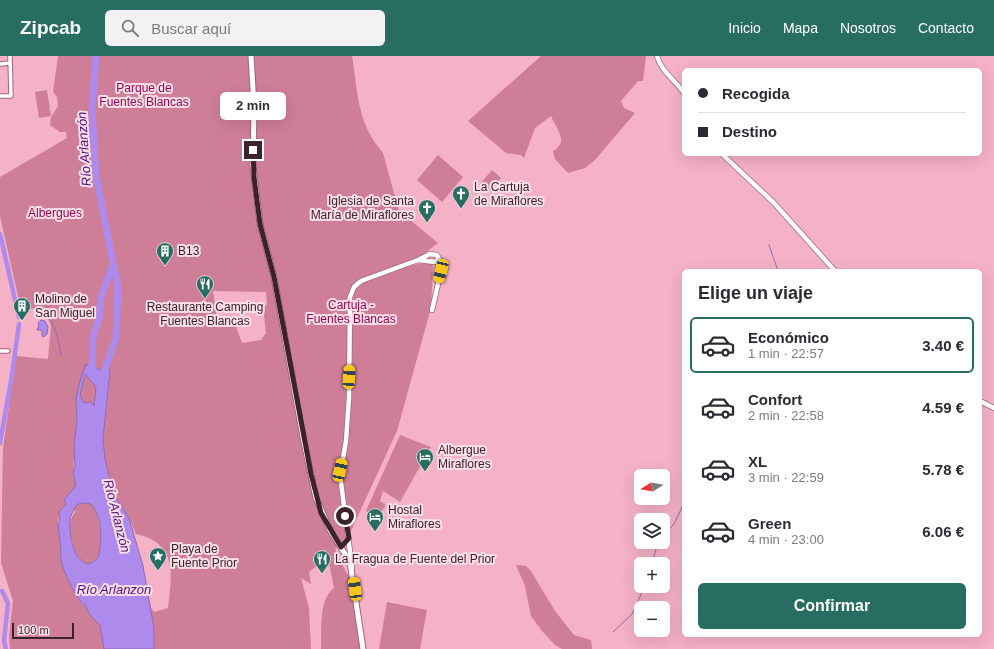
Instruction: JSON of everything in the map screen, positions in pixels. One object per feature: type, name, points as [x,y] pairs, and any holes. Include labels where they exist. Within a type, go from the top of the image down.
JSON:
[{"type":"main road","points":[[251,56],[254,106],[253,166],[260,224],[274,277],[304,442],[316,498],[330,530],[342,548],[352,568],[363,649]]},
{"type":"street","points":[[0,96],[11,96],[10,56]]},
{"type":"street","points":[[657,56],[662,69],[674,80],[682,90]]},
{"type":"street","points":[[0,64],[10,63]]},
{"type":"street","points":[[724,156],[768,198],[833,269]]},
{"type":"street","points":[[352,568],[340,475],[346,441],[350,297],[354,287],[361,281],[434,254],[439,257],[438,262],[441,271],[432,310]]},
{"type":"street","points":[[418,260],[438,262]]},
{"type":"street","points":[[0,351],[8,351]]},
{"type":"street","points":[[982,402],[994,408]]},
{"type":"street","points":[[349,538],[342,548],[348,549],[350,546]]},
{"type":"green space","points":[[58,56],[352,56],[363,119],[374,142],[383,153],[402,222],[409,219],[438,243],[412,263],[412,265],[427,263],[433,264],[431,308],[397,431],[351,531],[335,549],[346,572],[351,578],[361,649],[321,649],[323,608],[325,600],[334,588],[328,558],[309,572],[311,584],[301,578],[309,608],[311,649],[154,649],[151,608],[154,612],[168,608],[171,584],[169,562],[166,553],[159,545],[150,538],[136,534],[129,518],[113,493],[105,459],[103,438],[109,387],[106,371],[86,364],[76,412],[77,430],[74,458],[74,477],[76,485],[64,500],[66,504],[60,513],[58,525],[62,562],[65,574],[82,604],[86,606],[89,614],[100,625],[104,649],[10,649],[9,637],[13,601],[1,563],[3,448],[16,356],[48,359],[51,326],[44,308],[23,309],[20,305],[0,216],[0,177],[67,138],[66,132],[60,132],[50,125],[51,117],[58,106],[57,97],[53,92]],"holes":[[[213,291],[266,292],[267,305],[263,306],[266,333],[261,340],[242,343],[236,327],[218,325]]]},
{"type":"green space","points":[[541,56],[646,56],[643,81],[638,81],[621,101],[624,108],[635,113],[594,161],[585,168],[568,173],[555,159],[553,151],[560,144],[561,136],[551,116],[535,128],[524,158],[521,155],[506,153],[468,121]]},
{"type":"green space","points":[[47,90],[51,116],[39,118],[35,92]]},
{"type":"green space","points":[[438,155],[463,177],[442,202],[417,180]]},
{"type":"green space","points":[[492,170],[501,178],[488,193],[479,185]]},
{"type":"green space","points":[[86,373],[96,387],[94,406],[90,401],[88,403],[83,402],[80,395]]},
{"type":"green space","points":[[400,435],[431,447],[400,502],[383,491],[380,501],[386,505],[377,518],[366,511]]},
{"type":"green space","points":[[87,503],[92,505],[95,510],[99,524],[101,541],[99,556],[93,564],[83,562],[75,553],[70,530],[71,518],[75,512],[74,508],[78,504]]},
{"type":"green space","points":[[516,565],[526,566],[531,571],[555,611],[574,635],[591,640],[592,649],[562,649],[555,645],[542,631],[531,616],[525,586]]},
{"type":"green space","points":[[387,602],[427,610],[420,649],[379,649]]},
{"type":"water","points":[[41,320],[45,321],[48,327],[47,334],[44,337],[42,336],[42,330],[37,330],[37,328],[39,328],[38,323]]},
{"type":"water","name":"Río Arlanzon","points":[[86,364],[104,371],[109,369],[110,372],[103,438],[105,459],[113,493],[129,518],[143,566],[154,628],[154,649],[104,649],[100,625],[89,614],[86,606],[74,592],[62,563],[58,524],[60,520],[59,512],[66,504],[64,500],[76,485],[73,473],[75,466],[74,446],[77,419],[76,399],[79,384]],"holes":[[[85,374],[96,387],[94,406],[90,401],[88,403],[83,402],[80,395]],[[87,503],[92,505],[96,511],[101,531],[98,558],[90,564],[80,559],[76,553],[70,533],[70,520],[75,507],[78,504]]]},
{"type":"waterway","name":"Río Arlanzón","points":[[96,56],[92,110],[96,176],[118,288],[116,337],[102,379]]},
{"type":"waterway","points":[[0,234],[19,317]]},
{"type":"waterway","points":[[769,245],[777,269]]},
{"type":"waterway","name":"Río Arlanzón","points":[[95,374],[92,365],[93,337],[99,319],[101,297],[113,264]]},
{"type":"waterway","points":[[51,321],[57,334],[61,355]]},
{"type":"waterway","points":[[0,443],[19,324]]},
{"type":"waterway","points":[[670,528],[674,524],[682,507]]},
{"type":"waterway","points":[[654,557],[656,549]]},
{"type":"waterway","points":[[2,591],[8,603],[4,641],[6,649]]},
{"type":"waterway","points":[[613,632],[632,614],[642,593]]},
{"type":"place","name":"La Cartuja de Miraflores","points":[[461,209]]},
{"type":"place","name":"Iglesia de Santa María de Miraflores","points":[[427,223]]},
{"type":"place","name":"B13","points":[[165,266]]},
{"type":"place","name":"Restaurante Camping Fuentes Blancas","points":[[205,299]]},
{"type":"place","name":"Molino de San Miguel","points":[[22,321]]},
{"type":"place","name":"Albergue Miraflores","points":[[425,472]]},
{"type":"place","name":"Hostal Miraflores","points":[[375,532]]},
{"type":"place","name":"Playa de Fuente Prior","points":[[158,571]]},
{"type":"place","name":"La Fragua de Fuente del Prior","points":[[322,574]]},
{"type":"route","points":[[253,150],[254,184],[259,209],[260,224],[274,277],[288,360],[316,498],[321,513],[341,547],[349,538],[345,516]]},
{"type":"park label","name":"Parque de Fuentes Blancas","points":[[144,95]]},
{"type":"park label","name":"Albergues","points":[[55,213]]},
{"type":"park label","name":"Cartuja - Fuentes Blancas","points":[[351,312]]}]
